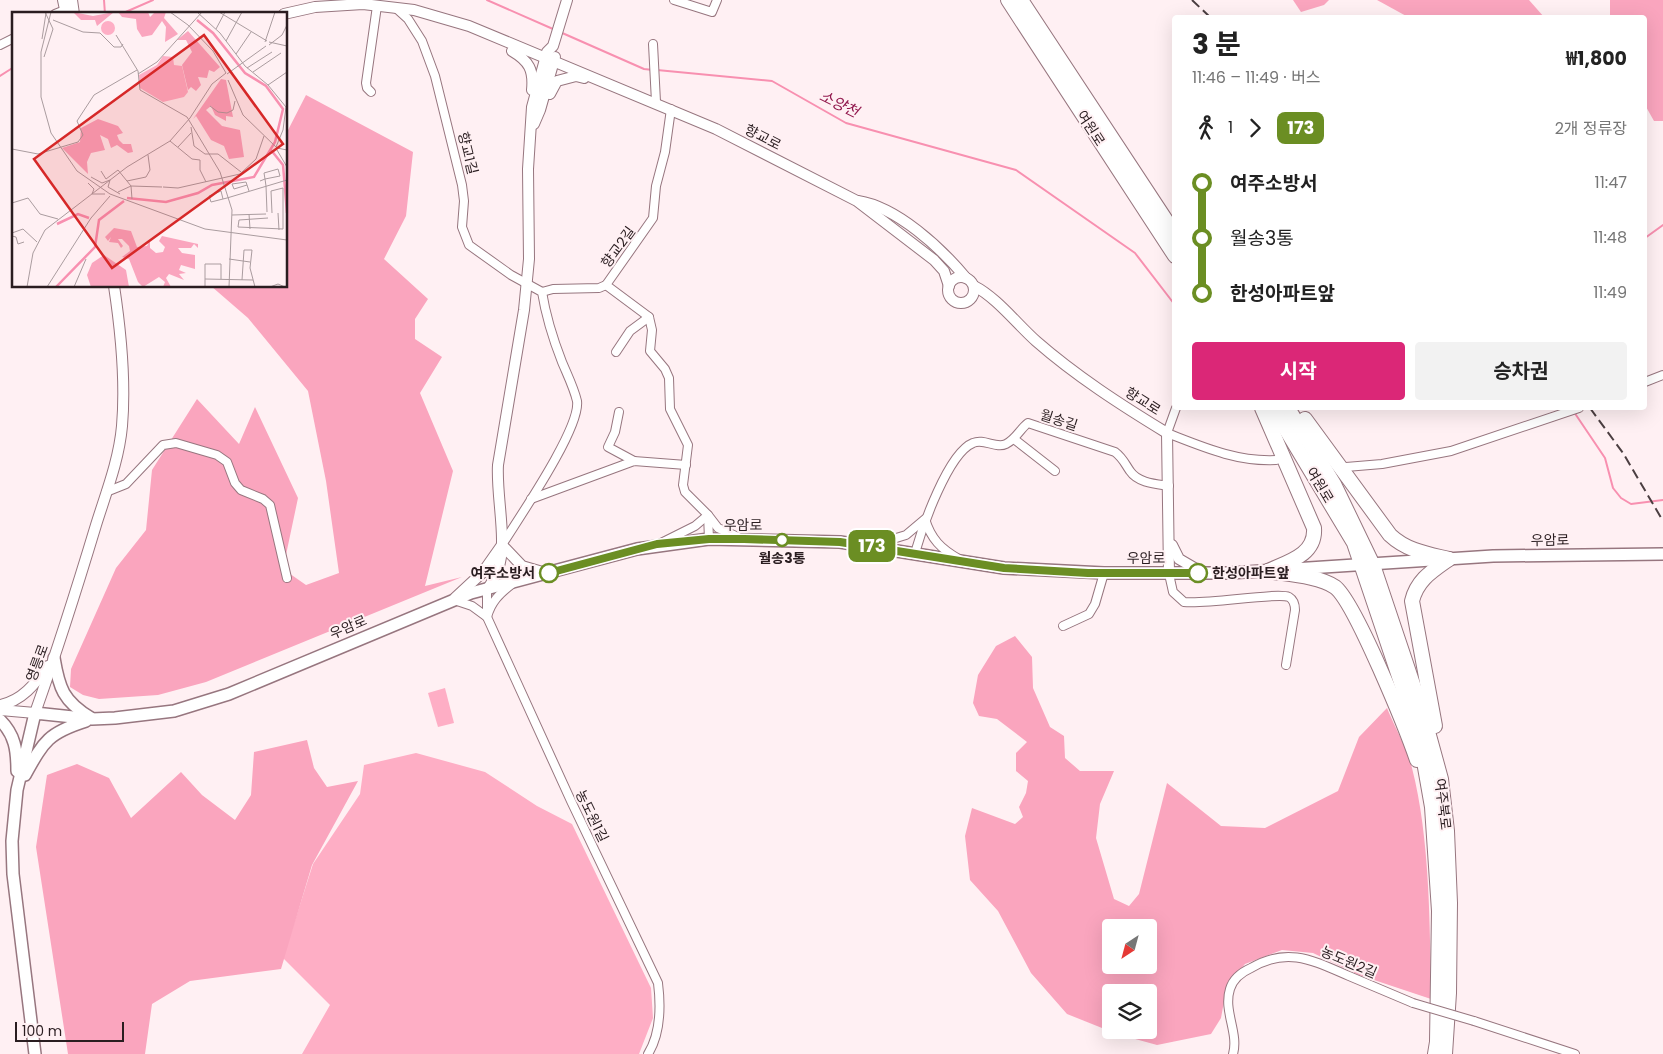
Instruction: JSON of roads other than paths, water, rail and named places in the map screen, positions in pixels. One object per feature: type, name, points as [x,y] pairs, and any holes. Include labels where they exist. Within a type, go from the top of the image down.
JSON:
[{"type":"highway","points":[[1002,0],[1017,14]]},
{"type":"highway","name":"여원로","points":[[1008,0],[1172,251]]},
{"type":"highway","name":"여원로","points":[[1021,0],[1172,229]]},
{"type":"highway","points":[[1263,410],[1315,534],[1310,546],[1302,555],[1268,571]]},
{"type":"highway","name":"여원로","points":[[1274,410],[1367,565]]},
{"type":"highway","name":"여원로","points":[[1289,410],[1334,484],[1367,565]]},
{"type":"highway","points":[[1297,410],[1390,535],[1399,544],[1410,549],[1450,559]]},
{"type":"highway","points":[[1441,779],[1438,744],[1412,601],[1415,590],[1427,574],[1450,559]]},
{"type":"highway","name":"여주북로","points":[[1367,565],[1424,717],[1441,779],[1447,831],[1450,903],[1449,993],[1445,1054]]},
{"type":"highway","name":"여주북로","points":[[1367,565],[1420,740],[1432,807],[1440,911],[1437,1042],[1435,1054]]},
{"type":"highway","points":[[1268,571],[1329,583],[1340,592],[1366,642],[1410,741],[1432,807]]},
{"type":"main road","name":"우암로","points":[[35,713],[92,719],[146,715],[203,703],[452,600],[657,544],[709,539],[840,542],[870,545],[965,563],[1004,568],[1169,574],[1268,571],[1521,555],[1663,554]]},
{"type":"main road","points":[[54,658],[57,680],[69,703],[92,719]]},
{"type":"main road","name":"영릉로","points":[[35,713],[17,790],[12,841],[12,874],[35,1054]]},
{"type":"main road","points":[[17,790],[37,752],[54,733],[92,719]]},
{"type":"main road","points":[[0,720],[9,728],[15,739],[17,790]]},
{"type":"street","points":[[66,10],[72,0]]},
{"type":"street","points":[[487,590],[498,570],[502,545],[497,486],[498,466],[517,362],[526,284],[530,232],[528,169],[532,128],[566,0]]},
{"type":"street","points":[[674,0],[712,12],[717,0]]},
{"type":"street","name":"향교로","points":[[288,13],[315,7],[344,5],[414,10],[440,16],[487,34],[497,33],[551,53],[596,76],[605,83],[656,102],[716,129],[857,200],[934,260],[944,271],[949,286]]},
{"type":"street","points":[[371,92],[367,88],[366,83],[377,6]]},
{"type":"street","name":"향교1길","points":[[397,9],[408,19],[422,42],[435,76],[462,184],[464,237],[475,251],[526,284],[542,292]]},
{"type":"street","points":[[487,34],[494,42],[525,58],[530,66],[533,77],[530,103],[536,109]]},
{"type":"street","points":[[0,46],[12,39]]},
{"type":"street","points":[[653,46],[656,102]]},
{"type":"street","points":[[536,109],[546,104],[557,81],[576,76],[605,83]]},
{"type":"street","name":"향교2길","points":[[648,317],[606,285],[653,218],[656,186],[665,152],[670,109]]},
{"type":"street","name":"향교로","points":[[857,200],[875,203],[893,214],[944,254],[970,282],[988,295],[1066,366],[1120,404],[1168,432],[1169,574]]},
{"type":"street","points":[[969,300],[974,291],[970,282],[956,278],[949,286],[948,291],[953,300],[964,302],[984,300],[996,303]]},
{"type":"street","points":[[452,600],[483,572],[502,545],[532,498],[570,428],[577,407],[574,392],[552,336],[542,292],[553,289],[594,288],[606,285]]},
{"type":"street","name":"영릉로","points":[[35,713],[106,492],[118,448],[123,410],[121,343],[114,288]]},
{"type":"street","points":[[616,352],[630,331],[648,317],[652,330],[650,351],[665,369],[669,378],[670,409],[688,445],[683,485],[685,492],[718,528],[744,539]]},
{"type":"street","points":[[1647,381],[1663,375]]},
{"type":"street","points":[[1175,410],[1168,432],[1218,453],[1248,459],[1276,460]]},
{"type":"street","points":[[1346,467],[1382,464],[1451,451],[1573,410]]},
{"type":"street","points":[[619,412],[615,432],[608,447],[634,461],[686,465]]},
{"type":"street","name":"월송길","points":[[914,553],[925,519],[948,472],[966,448],[972,443],[981,442],[1000,446],[1014,439],[1028,423],[1115,452],[1122,457],[1132,474],[1140,479],[1169,486]]},
{"type":"street","points":[[1014,439],[1055,471]]},
{"type":"street","points":[[106,492],[126,484],[163,445],[176,443],[217,455],[227,462],[235,483],[241,490],[264,499],[270,505],[287,578]]},
{"type":"street","points":[[532,498],[634,461]]},
{"type":"street","points":[[708,515],[709,539]]},
{"type":"street","points":[[657,544],[695,526],[708,515]]},
{"type":"street","points":[[870,545],[906,535],[925,519],[929,532],[937,544],[965,563]]},
{"type":"street","points":[[1170,539],[1173,551],[1179,559],[1204,573]]},
{"type":"street","points":[[502,545],[513,560],[522,566],[547,574]]},
{"type":"street","points":[[1063,626],[1089,614],[1095,604],[1104,573]]},
{"type":"street","points":[[1169,574],[1174,592],[1184,602],[1235,601],[1281,595],[1290,597],[1294,602],[1295,610],[1286,666]]},
{"type":"street","points":[[452,600],[472,606],[487,617],[490,606],[497,596],[513,583]]},
{"type":"street","name":"농도원1길","points":[[487,590],[487,617],[571,801],[658,983],[661,1002],[659,1020],[656,1036],[648,1054]]},
{"type":"street","points":[[0,705],[12,703],[26,692],[54,658]]},
{"type":"street","name":"우암로","points":[[0,710],[35,713]]},
{"type":"street","name":"농도원2길","points":[[1233,1054],[1234,1039],[1229,1014],[1230,989],[1234,981],[1242,973],[1272,959],[1288,956],[1313,959],[1413,1002],[1575,1054]]},
{"type":"waterway","points":[[104,0],[105,12]]},
{"type":"waterway","name":"소양천","points":[[126,12],[153,0]]},
{"type":"waterway","name":"소양천","points":[[487,0],[553,29]]},
{"type":"waterway","name":"소양천","points":[[560,32],[644,69],[653,70]]},
{"type":"waterway","name":"소양천","points":[[0,76],[12,68]]},
{"type":"waterway","name":"소양천","points":[[657,70],[772,81],[846,123],[1016,170],[1135,253],[1172,301]]},
{"type":"waterway","name":"소양천","points":[[1647,237],[1663,225]]},
{"type":"waterway","points":[[1574,412],[1605,458],[1613,488],[1621,498],[1631,504],[1663,500]]},
{"type":"railway","points":[[1192,0],[1208,15]]},
{"type":"railway","points":[[1591,410],[1623,453],[1663,521]]},
{"type":"place","name":"월송3통","points":[[782,540]]},
{"type":"place","name":"여주소방서","points":[[549,573]]},
{"type":"place","name":"한성아파트앞","points":[[1198,573]]}]
